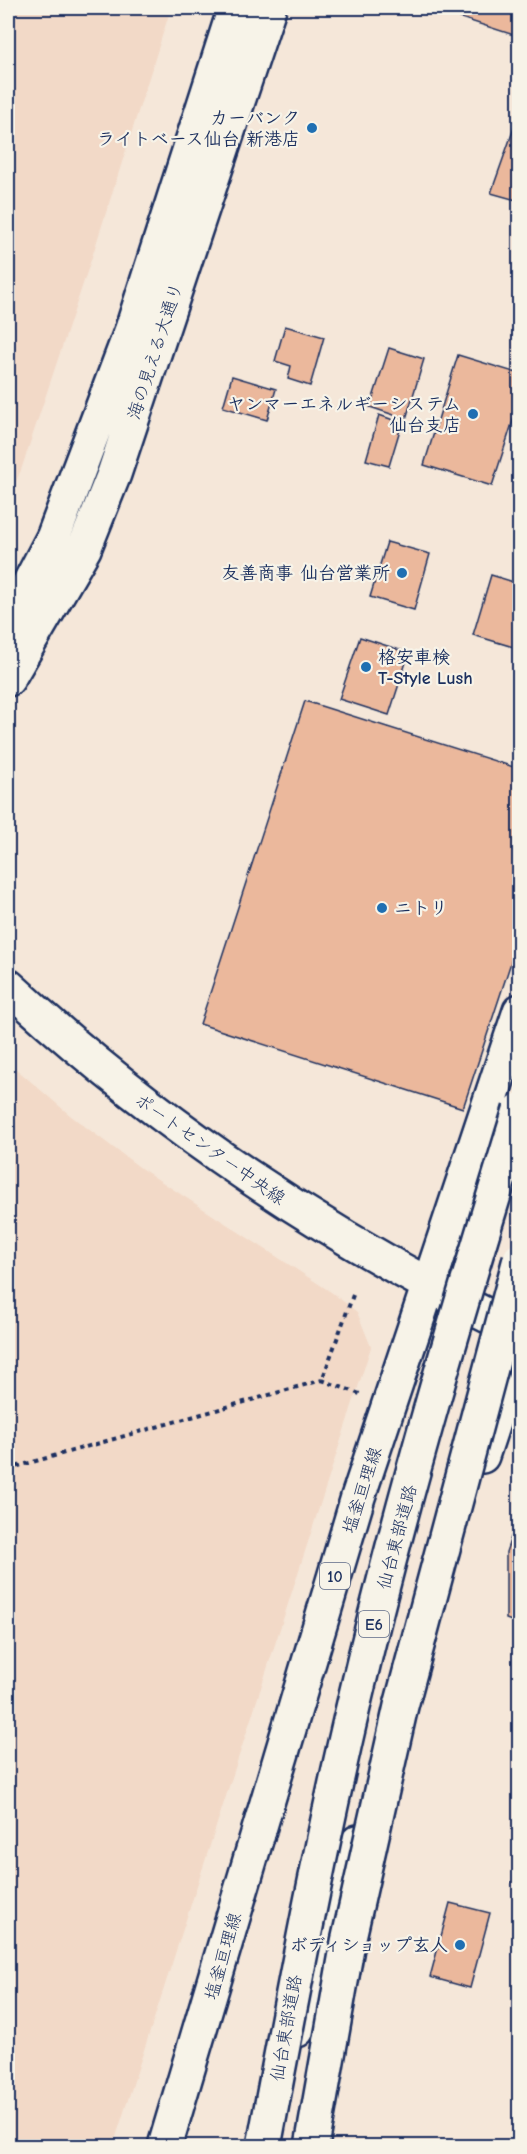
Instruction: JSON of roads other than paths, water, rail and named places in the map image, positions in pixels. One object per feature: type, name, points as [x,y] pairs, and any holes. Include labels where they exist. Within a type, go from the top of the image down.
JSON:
[{"type":"main road","points":[[8,624],[53,537],[132,329],[235,8]]},
{"type":"main road","name":"海の見える大通り","points":[[8,679],[84,549],[114,474],[269,8]]},
{"type":"main road","name":"ポートセンター中央線","points":[[8,986],[120,1085],[179,1130],[301,1212],[429,1288],[519,1332]]},
{"type":"main road","name":"塩釜亘理線","points":[[165,2146],[358,1497],[519,1011]]},
{"type":"main road","name":"仙台東部道路","points":[[264,2146],[303,1933],[355,1698],[403,1513],[519,1110]]},
{"type":"main road","points":[[312,2146],[348,1942],[401,1706],[519,1259]]},
{"type":"main road","points":[[260,2146],[519,1341]]},
{"type":"place","name":"カーバンク ライトベース仙台 新港店","points":[[312,128]]},
{"type":"place","name":"ヤンマーエネルギーシステム 仙台支店","points":[[473,414]]},
{"type":"place","name":"友善商事 仙台営業所","points":[[402,573]]},
{"type":"place","name":"格安車検 T-Style Lush","points":[[366,667]]},
{"type":"place","name":"ニトリ","points":[[382,908]]},
{"type":"place","name":"ボディショップ玄人","points":[[460,1945]]}]
